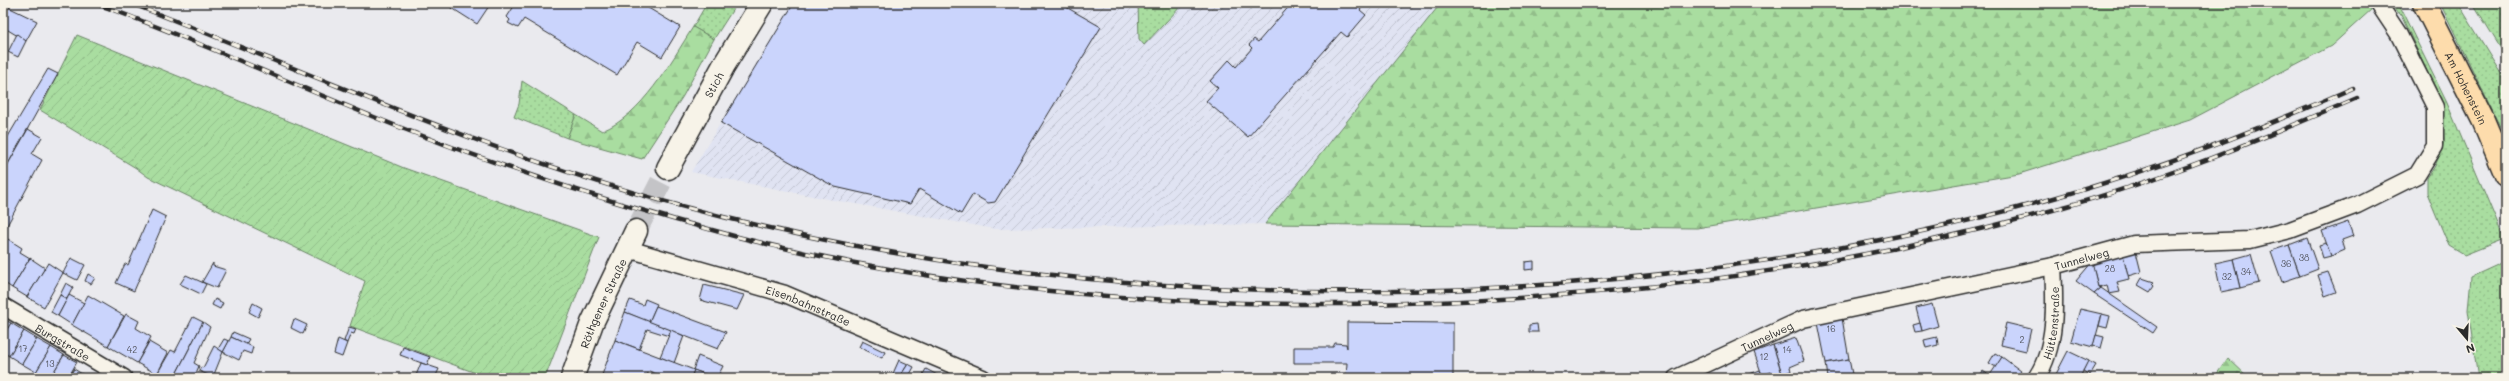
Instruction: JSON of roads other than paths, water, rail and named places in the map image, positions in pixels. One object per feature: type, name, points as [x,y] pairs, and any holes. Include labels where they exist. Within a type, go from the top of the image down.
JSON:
[{"type":"main road","name":"Stich","points":[[668,168],[724,65],[762,3]]},
{"type":"main road","name":"Am Hohenstein","points":[[2424,3],[2483,120],[2506,175]]},
{"type":"main road","name":"Röthgener Straße","points":[[572,378],[592,323],[632,240]]},
{"type":"street","name":"Tunnelweg","points":[[1676,378],[1803,319],[2052,266],[2134,244],[2250,240],[2290,230],[2358,205],[2417,175],[2436,146],[2435,107],[2398,33],[2378,3]]},
{"type":"street","name":"Eisenbahnstraße","points":[[632,240],[785,294],[982,378]]},
{"type":"street","name":"Hüttenstraße","points":[[2036,378],[2046,364],[2055,305],[2052,266]]},
{"type":"street","name":"Burgstraße","points":[[3,306],[124,378]]},
{"type":"tunnel","points":[[636,231],[668,168]]},
{"type":"railway","points":[[94,3],[171,32],[361,112],[440,143],[607,200],[734,236],[809,254],[959,280],[1035,290],[1187,301],[1340,304],[1522,298],[1613,291],[1793,267],[1883,251],[1972,231],[2098,197],[2210,158],[2357,98]]},
{"type":"railway","points":[[130,3],[471,138],[610,186],[681,206],[847,244],[1019,271],[1194,287],[1372,291],[1549,285],[1724,266],[1896,237],[2061,196],[2172,161],[2281,119],[2353,88]]}]
